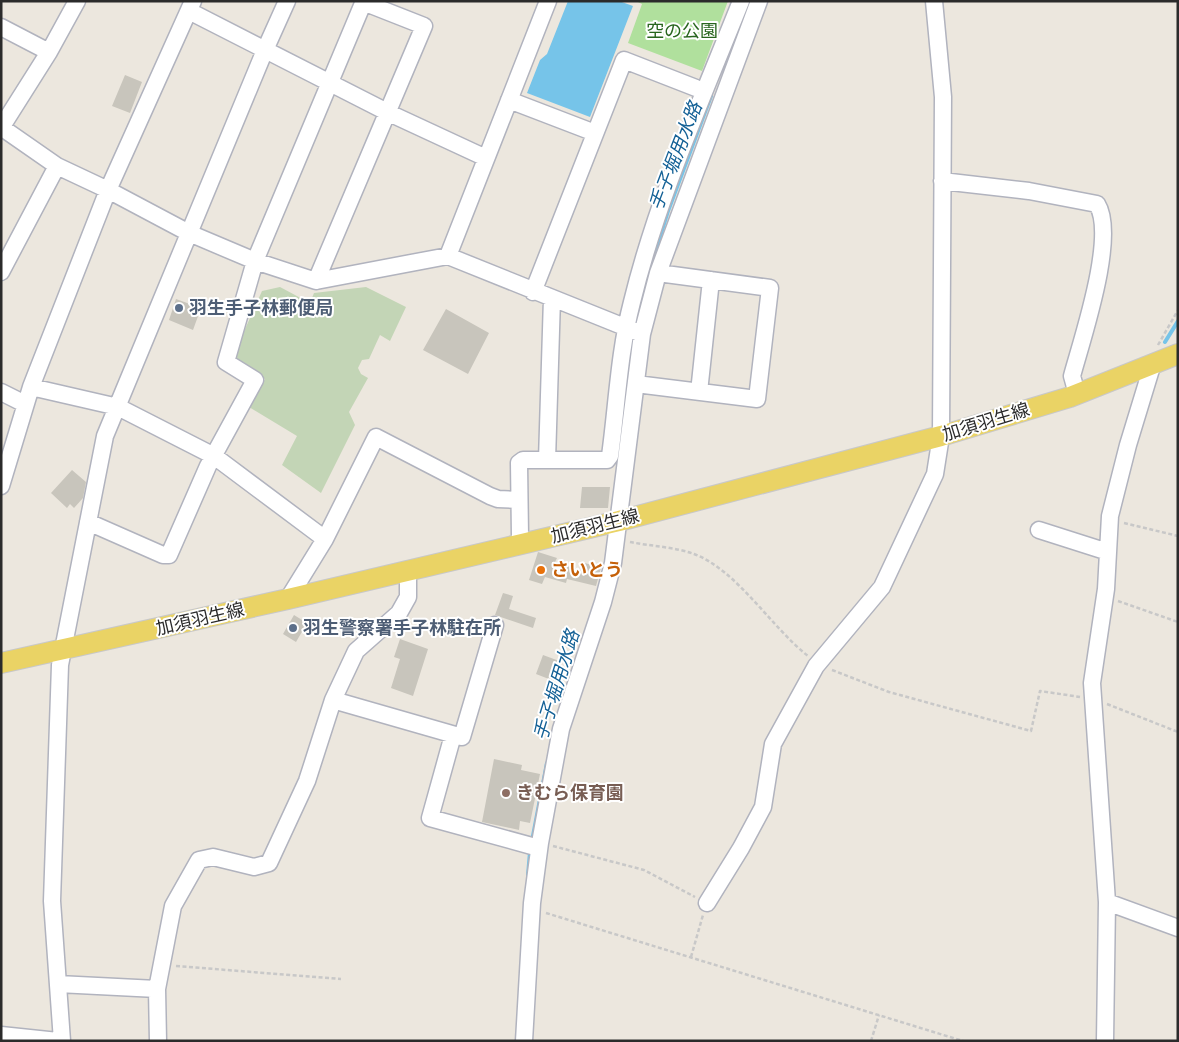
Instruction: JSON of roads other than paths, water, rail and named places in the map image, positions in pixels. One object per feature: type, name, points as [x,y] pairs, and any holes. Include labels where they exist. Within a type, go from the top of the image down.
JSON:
[{"type":"main road","name":"加須羽生線","points":[[1,663],[288,600],[523,544],[617,530],[942,436],[1077,394],[1178,354]]},
{"type":"street","points":[[76,1],[49,52],[2,127],[57,166],[108,190],[189,233],[255,261],[316,281],[448,256],[634,332]]},
{"type":"street","points":[[62,1041],[52,901],[62,650],[105,436],[287,1]]},
{"type":"street","points":[[88,522],[163,555],[169,555],[214,456],[255,380],[226,362],[255,261],[363,1],[424,26],[316,281]]},
{"type":"street","points":[[448,256],[548,1]]},
{"type":"street","points":[[524,1041],[532,911],[539,845],[562,729],[603,602],[617,530],[636,384],[632,301],[666,193],[741,1]]},
{"type":"street","points":[[523,544],[520,536],[519,463],[523,460],[607,460],[610,456],[634,332],[759,1]]},
{"type":"street","points":[[707,903],[741,848],[763,807],[773,744],[818,664],[882,587],[935,474],[942,436],[943,97],[934,1]]},
{"type":"street","points":[[1,486],[31,387],[108,190],[191,6],[265,50],[388,113],[486,158]]},
{"type":"street","points":[[1,27],[49,52]]},
{"type":"street","points":[[533,292],[624,60],[696,88]]},
{"type":"street","points":[[509,100],[596,133]]},
{"type":"street","points":[[1,272],[57,166]]},
{"type":"street","points":[[942,181],[1029,191],[1096,204],[1102,213],[1102,257],[1072,376],[1077,394]]},
{"type":"street","points":[[636,384],[757,399],[770,288],[658,272]]},
{"type":"street","points":[[699,392],[711,280]]},
{"type":"street","points":[[547,460],[552,298]]},
{"type":"street","points":[[1105,1041],[1107,902],[1103,870],[1092,683],[1105,596],[1110,520],[1128,445],[1153,363]]},
{"type":"street","points":[[31,387],[118,407],[214,456],[325,539]]},
{"type":"street","points":[[1,392],[25,404]]},
{"type":"street","points":[[288,600],[325,539],[376,437],[498,500],[519,500]]},
{"type":"street","points":[[1039,530],[1108,552]]},
{"type":"street","points":[[158,1041],[157,989],[173,906],[199,860],[213,857],[254,868],[269,863],[307,781],[333,700],[356,651],[399,613],[408,597],[408,571]]},
{"type":"street","points":[[333,700],[462,737],[495,625]]},
{"type":"street","points":[[453,734],[430,818],[539,845]]},
{"type":"street","points":[[1107,902],[1178,928]]},
{"type":"street","points":[[58,984],[157,989]]},
{"type":"street","points":[[1,1035],[58,1041]]},
{"type":"water","points":[[568,1],[619,1],[633,6],[590,117],[527,93],[540,60],[547,54]]},
{"type":"waterway","name":"手子堀用水路","points":[[645,285],[668,211],[711,96]]},
{"type":"waterway","points":[[1165,342],[1178,321]]},
{"type":"waterway","name":"手子堀用水路","points":[[619,451],[625,406]]},
{"type":"waterway","name":"手子堀用水路","points":[[532,841],[547,763]]},
{"type":"waterway","name":"手子堀用水路","points":[[528,875],[530,852]]},
{"type":"place","name":"羽生手子林郵便局","points":[[179,308]]},
{"type":"place","name":"さいとう","points":[[541,570]]},
{"type":"place","name":"羽生警察署手子林駐在所","points":[[293,628]]},
{"type":"place","name":"きむら保育園","points":[[506,793]]},
{"type":"park label","name":"空の公園","points":[[682,31]]}]
